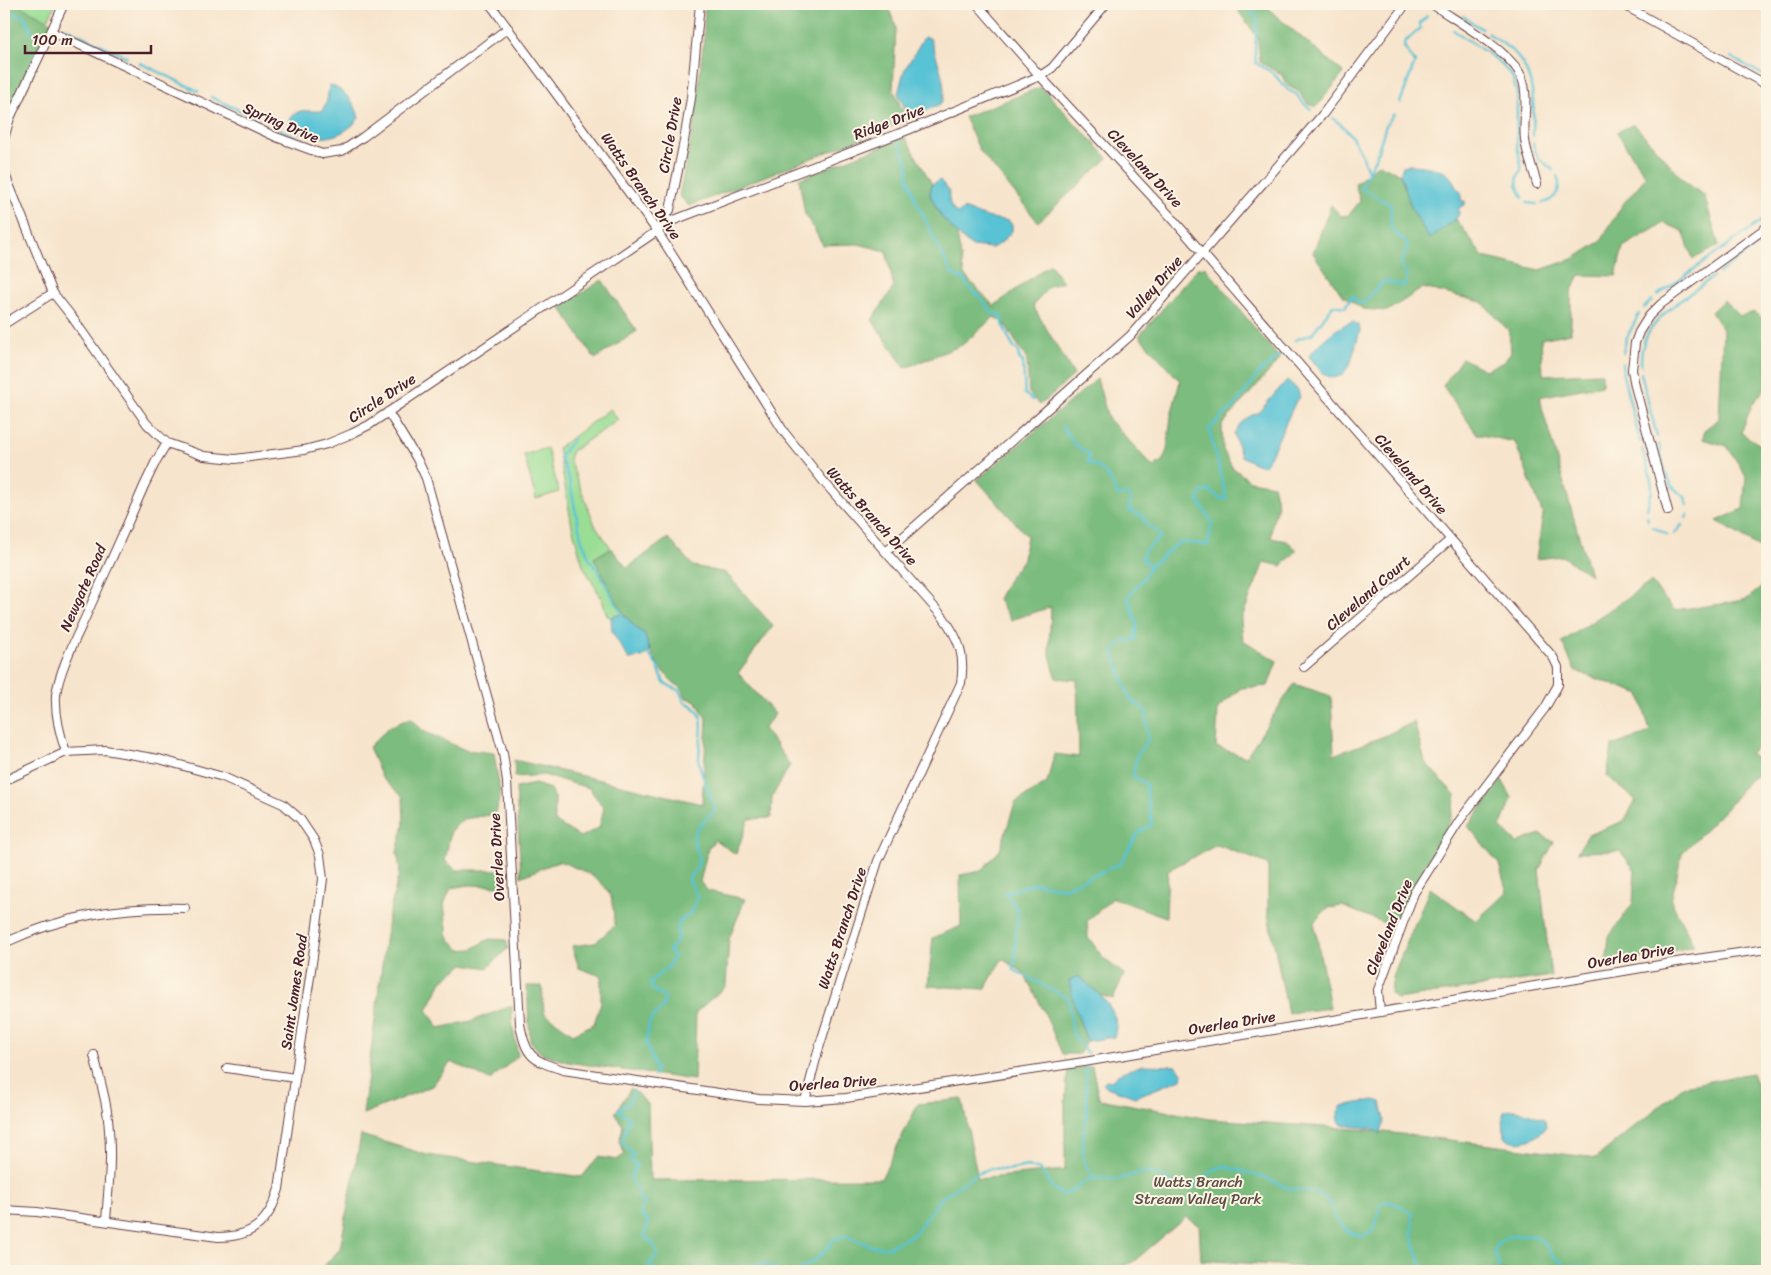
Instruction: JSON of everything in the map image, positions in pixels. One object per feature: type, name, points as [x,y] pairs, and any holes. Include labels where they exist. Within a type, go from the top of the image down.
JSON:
[{"type":"street","points":[[4,139],[10,118],[64,4]]},
{"type":"street","name":"Watts Branch Drive","points":[[490,4],[657,230],[784,432],[824,482],[944,617],[960,645],[963,659],[961,684],[949,713],[901,808],[878,861],[818,1051],[805,1101]]},
{"type":"street","name":"Circle Drive","points":[[4,172],[8,187],[53,293],[147,424],[167,443],[204,456],[236,459],[295,452],[327,444],[351,434],[388,412],[657,230],[670,210],[684,141],[691,98],[700,4]]},
{"type":"street","name":"Cleveland Drive","points":[[977,4],[1040,76],[1134,176],[1202,253],[1553,657],[1558,667],[1558,685],[1545,708],[1460,820],[1414,893],[1378,990],[1380,1012]]},
{"type":"street","name":"Ridge Drive","points":[[657,230],[669,222],[908,130],[1040,76],[1052,68],[1106,4]]},
{"type":"street","name":"Valley Drive","points":[[886,552],[1130,336],[1322,114],[1406,4]]},
{"type":"street","points":[[1432,4],[1504,55],[1519,73],[1525,93],[1525,138],[1537,184]]},
{"type":"street","points":[[1622,4],[1767,85]]},
{"type":"street","name":"Spring Drive","points":[[52,32],[276,137],[322,154],[342,151],[363,137],[508,28]]},
{"type":"street","points":[[1668,511],[1635,386],[1632,370],[1635,343],[1643,324],[1661,304],[1767,227]]},
{"type":"street","points":[[4,324],[53,293]]},
{"type":"street","name":"Overlea Drive","points":[[388,412],[417,459],[426,478],[503,753],[507,782],[520,1024],[524,1044],[535,1059],[563,1070],[759,1099],[805,1101],[866,1096],[1767,949]]},
{"type":"street","name":"Newgate Road","points":[[66,752],[56,709],[56,694],[60,680],[73,644],[156,461],[167,443]]},
{"type":"street","name":"Cleveland Court","points":[[1304,667],[1450,540]]},
{"type":"street","name":"Saint James Road","points":[[4,781],[66,752],[105,750],[159,759],[223,777],[283,804],[300,819],[314,840],[320,855],[323,879],[279,1189],[274,1206],[269,1214],[249,1232],[232,1237],[218,1237],[37,1212],[4,1210]]},
{"type":"street","points":[[4,943],[50,924],[77,916],[157,907],[185,908]]},
{"type":"street","points":[[94,1055],[103,1090],[109,1130],[110,1160],[106,1221]]},
{"type":"street","points":[[227,1068],[295,1078]]},
{"type":"green space","points":[[4,4],[56,4],[38,38]]},
{"type":"green space","points":[[4,4],[17,4],[55,24],[4,139]]},
{"type":"green space","points":[[705,4],[887,4],[896,27],[893,89],[907,121],[689,206],[679,196],[694,124],[704,38]]},
{"type":"green space","points":[[1243,4],[1265,4],[1275,15],[1344,73],[1316,107],[1307,103],[1299,92],[1288,86],[1281,74],[1260,62],[1258,38],[1239,12]]},
{"type":"green space","points":[[1041,87],[1108,158],[1038,222],[980,151],[964,117]]},
{"type":"green space","points":[[1634,124],[1687,184],[1704,195],[1719,246],[1693,259],[1683,231],[1664,223],[1623,247],[1616,276],[1580,275],[1571,292],[1571,333],[1541,339],[1543,375],[1602,373],[1602,385],[1539,397],[1590,575],[1562,556],[1536,559],[1543,515],[1515,442],[1477,434],[1443,386],[1462,358],[1485,370],[1502,363],[1511,352],[1509,331],[1482,302],[1423,288],[1387,311],[1363,309],[1342,295],[1313,253],[1331,205],[1341,216],[1349,215],[1360,201],[1355,184],[1379,164],[1400,174],[1412,209],[1429,238],[1456,219],[1483,257],[1540,270],[1573,259],[1600,242],[1623,204],[1646,177],[1617,132]]},
{"type":"green space","points":[[905,137],[932,184],[930,196],[941,216],[957,234],[964,275],[994,306],[1050,264],[1063,282],[1049,286],[1033,306],[1074,375],[1040,405],[1029,393],[1027,360],[1005,324],[994,317],[962,345],[905,368],[872,320],[894,287],[886,251],[858,244],[823,245],[805,214],[799,179]]},
{"type":"green space","points":[[1205,267],[1280,359],[1222,425],[1223,450],[1232,467],[1250,481],[1273,485],[1278,505],[1272,524],[1271,538],[1287,541],[1297,550],[1282,566],[1264,562],[1241,620],[1243,640],[1277,661],[1268,686],[1241,688],[1218,708],[1216,747],[1246,757],[1294,684],[1331,696],[1334,755],[1382,737],[1414,722],[1425,762],[1456,796],[1450,821],[1392,926],[1342,906],[1328,908],[1314,922],[1330,1008],[1288,1013],[1268,914],[1268,864],[1217,845],[1168,870],[1166,917],[1113,898],[1087,921],[1088,937],[1104,959],[1124,974],[1113,999],[1100,995],[1081,978],[1075,1008],[1087,1041],[1079,1054],[1062,1054],[1043,1009],[1023,972],[1002,959],[985,989],[928,986],[933,938],[961,926],[960,875],[981,871],[1000,850],[1015,803],[1047,783],[1054,754],[1079,757],[1077,680],[1056,678],[1049,651],[1051,607],[1011,620],[998,599],[1008,580],[1023,559],[1027,536],[977,480],[1097,379],[1108,418],[1153,467],[1163,460],[1167,450],[1171,416],[1180,381],[1139,336],[1198,268]]},
{"type":"green space","points":[[602,280],[637,331],[595,359],[560,307]]},
{"type":"green space","points":[[1724,300],[1740,316],[1755,312],[1767,323],[1767,386],[1752,405],[1741,433],[1767,449],[1767,552],[1717,521],[1743,509],[1746,476],[1727,446],[1703,439],[1704,430],[1719,419],[1723,330],[1711,312]]},
{"type":"green space","points":[[610,409],[618,420],[572,451],[569,459],[595,525],[611,548],[594,558],[626,616],[622,614],[611,617],[607,616],[602,599],[583,566],[572,526],[558,448]]},
{"type":"green space","points":[[547,448],[559,492],[536,499],[524,455]]},
{"type":"green space","points":[[668,538],[693,566],[726,573],[773,626],[738,673],[775,714],[764,728],[790,765],[772,797],[771,818],[749,819],[736,854],[715,840],[708,848],[700,882],[708,891],[745,899],[729,939],[726,986],[696,1012],[694,1080],[567,1062],[541,1053],[530,1041],[527,986],[542,986],[544,1013],[573,1034],[594,1024],[601,1002],[601,976],[579,968],[572,946],[595,943],[615,925],[611,897],[602,884],[589,874],[559,861],[521,877],[516,788],[535,784],[550,789],[555,800],[554,821],[580,837],[599,828],[604,808],[589,788],[544,775],[515,777],[514,760],[702,804],[707,720],[696,701],[686,698],[681,688],[661,669],[651,652],[644,634],[629,621],[622,611],[594,558],[611,548],[627,568]]},
{"type":"green space","points":[[1651,582],[1674,610],[1747,599],[1767,583],[1767,739],[1749,753],[1767,765],[1767,771],[1750,779],[1725,810],[1682,853],[1671,901],[1694,946],[1606,967],[1609,937],[1633,903],[1635,870],[1620,851],[1577,852],[1588,835],[1624,821],[1636,800],[1607,776],[1612,746],[1650,732],[1640,694],[1575,671],[1562,642]]},
{"type":"green space","points":[[411,718],[423,731],[465,750],[494,753],[500,793],[496,814],[464,819],[451,830],[445,861],[457,870],[505,870],[505,886],[468,885],[451,888],[444,904],[448,937],[460,950],[472,949],[489,939],[506,940],[508,948],[488,968],[464,964],[442,981],[427,1010],[439,1028],[471,1021],[512,1006],[512,1022],[518,1056],[490,1080],[451,1062],[432,1086],[363,1114],[388,919],[400,869],[397,852],[404,824],[403,797],[382,778],[369,747],[389,727]]},
{"type":"green space","points":[[1502,780],[1512,798],[1500,827],[1517,843],[1540,834],[1554,842],[1539,870],[1551,976],[1397,999],[1390,993],[1394,973],[1430,888],[1476,921],[1507,892],[1499,864],[1468,826]]},
{"type":"green space","name":"Watts Branch Stream Valley Park","points":[[1092,1066],[1099,1099],[1209,1119],[1368,1130],[1596,1158],[1684,1086],[1752,1073],[1767,1115],[1767,1271],[1312,1271],[1304,1267],[1201,1260],[1199,1225],[1186,1217],[1133,1262],[1110,1271],[319,1271],[340,1249],[361,1135],[427,1155],[582,1177],[598,1157],[617,1160],[625,1154],[619,1142],[623,1126],[615,1113],[631,1088],[648,1104],[650,1180],[881,1179],[918,1104],[962,1099],[978,1179],[1065,1170],[1065,1105],[1068,1069]]},
{"type":"water","points":[[924,37],[930,38],[938,62],[943,82],[943,99],[937,106],[913,114],[906,110],[898,94],[904,71]]},
{"type":"water","points":[[329,85],[344,93],[355,107],[359,118],[352,126],[334,135],[314,137],[305,135],[288,123],[294,114],[298,112],[322,111],[327,101]]},
{"type":"water","points":[[1409,165],[1443,171],[1461,192],[1461,201],[1465,201],[1465,204],[1458,209],[1459,214],[1456,219],[1429,239],[1412,209],[1400,174],[1403,166]]},
{"type":"water","points":[[940,180],[949,191],[950,204],[958,214],[963,209],[990,218],[1009,221],[1012,225],[1012,231],[1001,243],[992,248],[971,246],[941,216],[930,195],[932,184]]},
{"type":"water","points":[[1353,322],[1359,326],[1360,330],[1351,362],[1343,375],[1333,378],[1323,374],[1309,356],[1335,330]]},
{"type":"water","points":[[1287,380],[1298,390],[1300,398],[1296,401],[1270,457],[1263,466],[1254,463],[1241,456],[1234,434],[1243,421],[1258,413]]},
{"type":"water","points":[[622,614],[644,633],[650,652],[642,657],[629,659],[612,632],[611,617]]},
{"type":"water","points":[[1077,976],[1101,996],[1112,1011],[1116,1028],[1114,1037],[1087,1041],[1075,1008],[1069,981]]},
{"type":"water","points":[[1143,1065],[1177,1066],[1182,1073],[1181,1079],[1135,1097],[1107,1087],[1103,1083],[1106,1080],[1111,1081],[1120,1073]]},
{"type":"water","points":[[1374,1100],[1381,1102],[1385,1120],[1380,1134],[1374,1129],[1342,1125],[1339,1121],[1338,1112],[1342,1106]]},
{"type":"water","points":[[1515,1110],[1545,1120],[1546,1126],[1538,1135],[1522,1142],[1504,1137],[1503,1114],[1505,1111]]},
{"type":"waterway","points":[[1240,4],[1257,17],[1256,63],[1273,73],[1288,90],[1296,94],[1311,109]]},
{"type":"waterway","points":[[4,6],[10,12],[25,17],[32,34]]},
{"type":"waterway","points":[[1400,103],[1415,62],[1404,47],[1405,42],[1420,28],[1420,23],[1427,16]]},
{"type":"waterway","points":[[1463,16],[1482,29]]},
{"type":"waterway","points":[[65,28],[127,57]]},
{"type":"waterway","points":[[1453,30],[1496,59],[1512,76],[1517,93],[1517,145],[1521,165],[1517,184],[1523,198]]},
{"type":"waterway","points":[[1488,33],[1516,55],[1527,73],[1532,93],[1534,114],[1533,136]]},
{"type":"waterway","points":[[1731,57],[1767,77]]},
{"type":"waterway","points":[[140,63],[198,91]]},
{"type":"waterway","points":[[211,97],[258,119]]},
{"type":"waterway","points":[[1295,340],[1312,334],[1333,305],[1345,307],[1352,296],[1359,303],[1368,301],[1370,295],[1384,281],[1404,286],[1407,275],[1401,264],[1408,245],[1391,228],[1391,205],[1361,188],[1377,154],[1386,125],[1394,114]]},
{"type":"waterway","points":[[1332,118],[1350,134],[1359,148],[1368,171]]},
{"type":"waterway","points":[[271,125],[314,146]]},
{"type":"waterway","points":[[899,142],[908,165],[908,178],[916,201],[952,274],[965,280],[969,288],[980,297],[992,313],[1001,315],[1008,336],[1014,348],[1018,350],[1019,358],[1023,362],[1025,394],[1033,400]]},
{"type":"waterway","points":[[1533,143],[1538,157],[1553,170]]},
{"type":"waterway","points":[[1542,203],[1551,200],[1557,194],[1559,185],[1557,176]]},
{"type":"waterway","points":[[1527,203],[1537,204]]},
{"type":"waterway","points":[[1658,295],[1767,217]]},
{"type":"waterway","points":[[1719,273],[1767,239]]},
{"type":"waterway","points":[[1641,365],[1642,349],[1652,327],[1671,308],[1713,277]]},
{"type":"waterway","points":[[1644,308],[1652,300]]},
{"type":"waterway","points":[[1623,353],[1626,339],[1639,314]]},
{"type":"waterway","points":[[1087,1053],[1073,1034],[1068,998],[1014,970],[1018,910],[1005,893],[1035,883],[1064,888],[1120,864],[1138,833],[1152,824],[1145,783],[1133,776],[1137,755],[1148,740],[1146,711],[1130,699],[1113,652],[1124,640],[1135,639],[1137,624],[1128,597],[1143,579],[1150,566],[1180,542],[1208,545],[1212,522],[1198,500],[1202,492],[1210,490],[1218,498],[1226,499],[1209,429],[1237,403],[1259,373],[1282,353]]},
{"type":"waterway","points":[[1622,363],[1623,375],[1640,442]]},
{"type":"waterway","points":[[1641,373],[1657,437]]},
{"type":"waterway","points":[[1062,426],[1074,444],[1089,454],[1088,462],[1104,471],[1113,484],[1118,496],[1126,494],[1131,498],[1129,511],[1143,516],[1145,523],[1158,532],[1161,537],[1144,551],[1142,559],[1150,566]]},
{"type":"waterway","points":[[573,440],[560,456],[569,479],[581,538],[590,560],[622,614]]},
{"type":"waterway","points":[[1659,444],[1669,481],[1685,497],[1687,505]]},
{"type":"waterway","points":[[1642,449],[1652,484],[1647,509]]},
{"type":"waterway","points":[[1686,518],[1688,514]]},
{"type":"waterway","points":[[1674,534],[1682,525]]},
{"type":"waterway","points":[[1653,527],[1668,535]]},
{"type":"waterway","points":[[648,653],[658,667],[664,683],[680,691],[684,702],[693,706],[701,719],[699,762],[715,810],[694,835],[695,846],[699,856],[697,869],[691,874],[689,880],[698,898],[690,913],[679,922],[677,941],[669,950],[674,956],[669,966],[651,981],[651,988],[665,998],[663,1007],[650,1020],[646,1043],[656,1069],[654,1075]]},
{"type":"waterway","points":[[1086,1069],[1087,1114],[1084,1128],[1083,1159],[1093,1178]]},
{"type":"waterway","points":[[634,1091],[629,1103],[618,1110],[629,1118],[622,1142],[634,1155],[629,1160],[637,1165],[631,1175],[633,1185],[638,1188],[638,1198],[645,1203],[641,1209],[642,1217],[649,1221],[644,1236],[652,1243],[658,1254],[649,1264],[650,1268],[655,1268],[657,1271]]},
{"type":"waterway","points":[[798,1271],[815,1260],[834,1239],[846,1236],[874,1247],[888,1247],[913,1235],[940,1199],[976,1174],[992,1168],[1007,1170],[1027,1166],[1040,1170],[1052,1187],[1062,1195],[1093,1178],[1115,1180],[1144,1172],[1161,1176],[1183,1189],[1193,1188],[1213,1170],[1224,1166],[1268,1179],[1290,1189],[1319,1193],[1331,1204],[1336,1219],[1349,1232],[1364,1237],[1374,1230],[1380,1206],[1387,1201],[1399,1205],[1413,1214],[1412,1237],[1423,1271]]},
{"type":"waterway","points":[[1496,1271],[1499,1265],[1494,1252],[1499,1242],[1509,1236],[1535,1236],[1545,1244],[1553,1256],[1568,1266],[1581,1266],[1592,1271]]},
{"type":"waterway","points":[[752,1271],[754,1266],[764,1264],[779,1271]]}]
